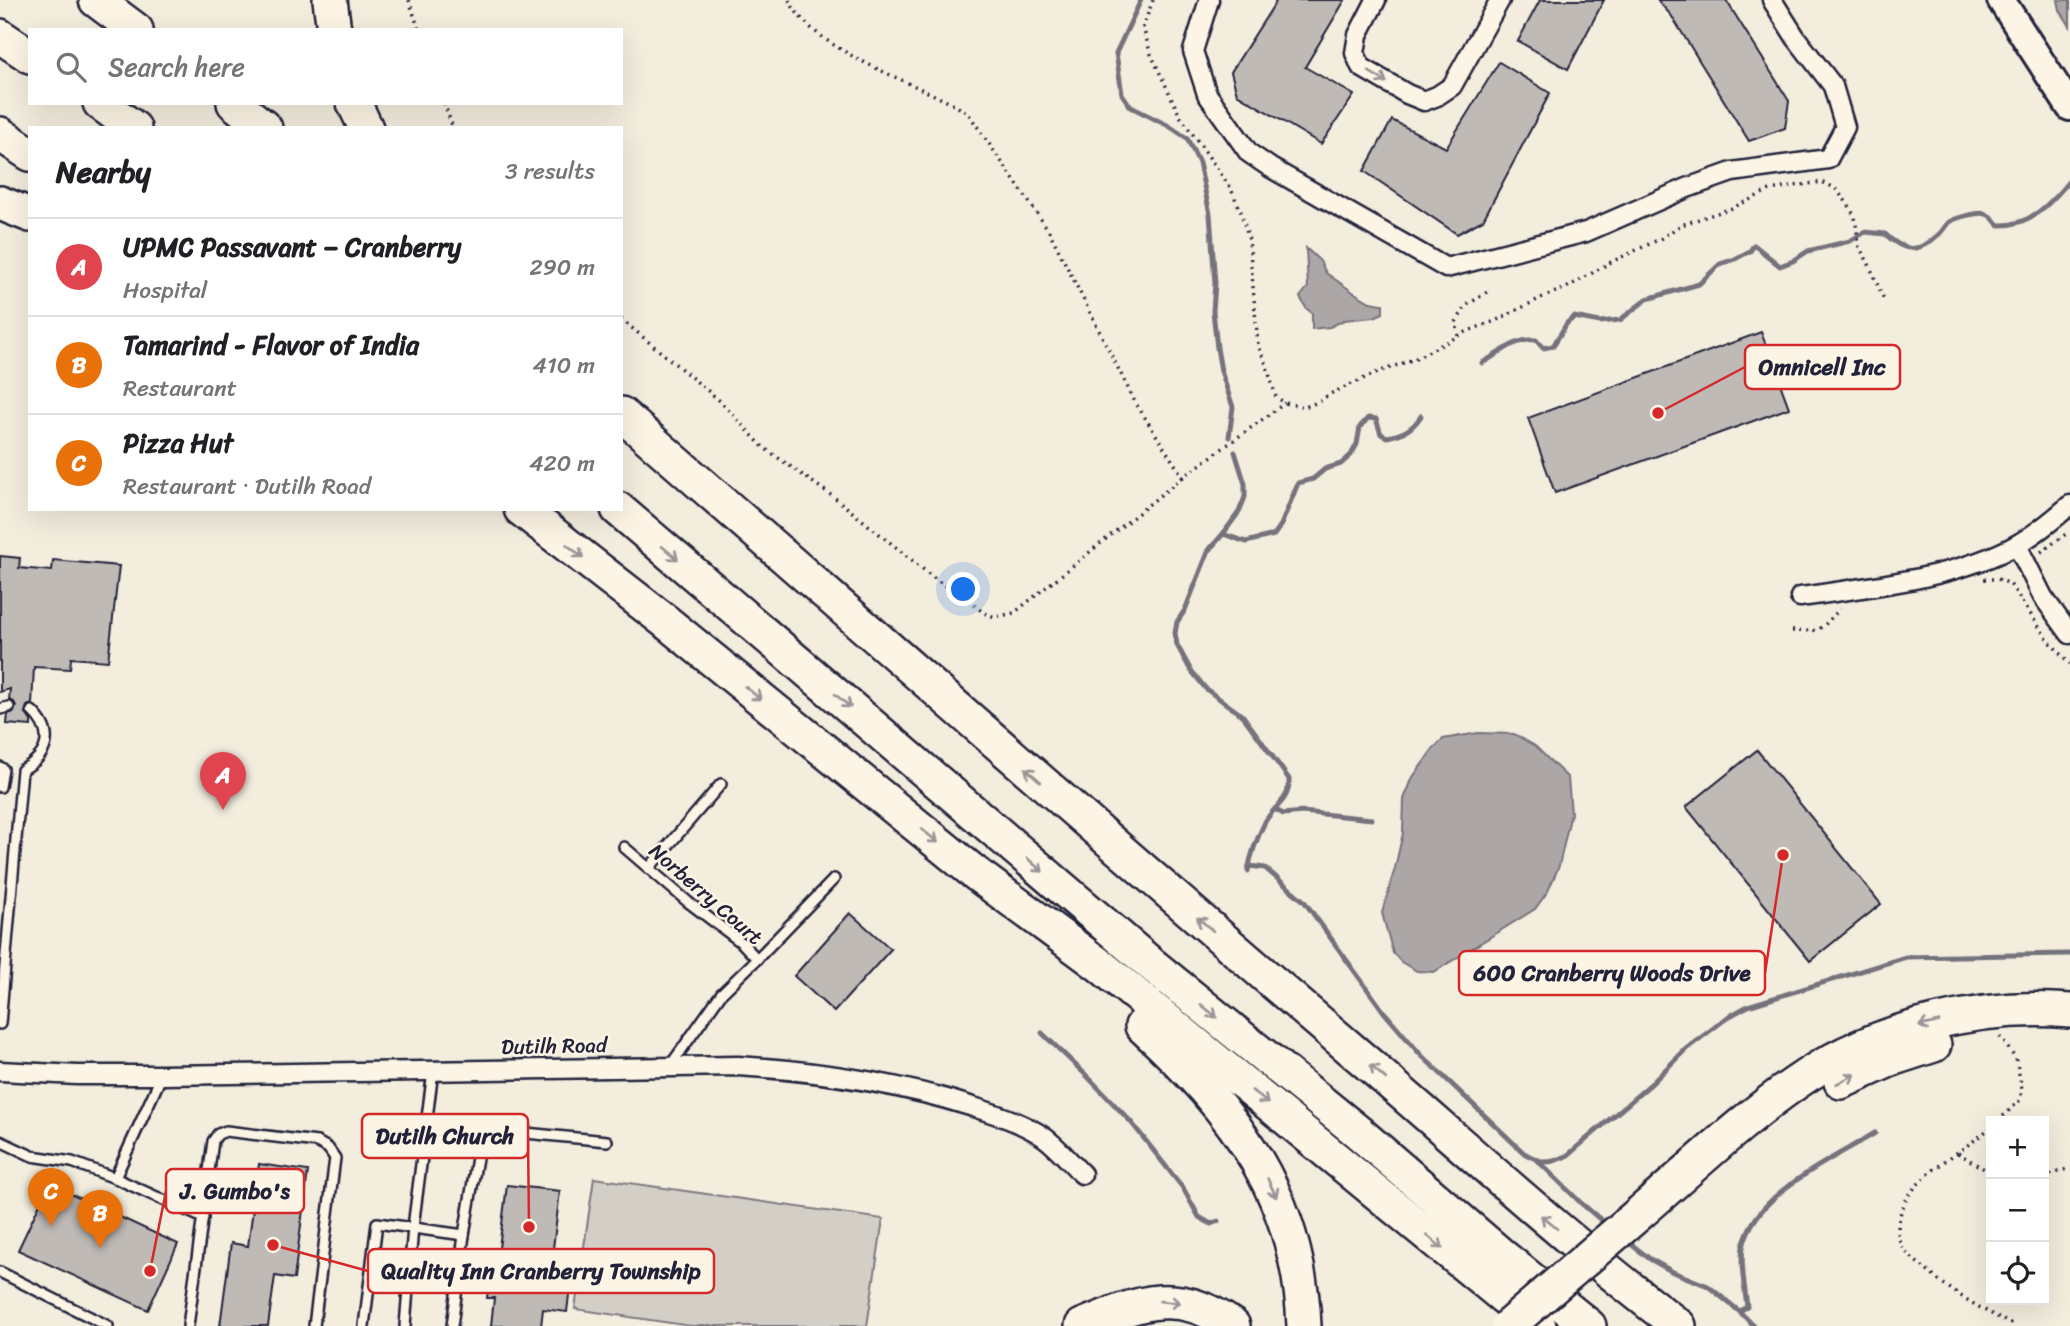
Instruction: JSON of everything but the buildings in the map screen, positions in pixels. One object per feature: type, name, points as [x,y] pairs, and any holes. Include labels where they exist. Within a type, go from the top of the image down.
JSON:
[{"type":"highway","points":[[96,0],[133,28]]},
{"type":"highway","points":[[330,0],[334,28]]},
{"type":"highway","points":[[0,36],[28,55]]},
{"type":"highway","points":[[103,105],[131,126]]},
{"type":"highway","points":[[236,105],[263,126]]},
{"type":"highway","points":[[355,105],[365,126]]},
{"type":"highway","points":[[0,134],[28,152]]},
{"type":"highway","points":[[0,203],[28,214]]},
{"type":"highway","points":[[623,416],[1521,1198],[1679,1326]]},
{"type":"highway","points":[[524,511],[665,621],[975,873],[1101,966],[1538,1326],[1769,1102],[1808,1075],[1843,1055],[1880,1039],[1951,1018],[2015,1011],[2070,1011]]},
{"type":"highway","points":[[620,511],[1151,964],[1358,1132],[1588,1326]]},
{"type":"highway","points":[[975,873],[1162,1044],[1219,1104],[1244,1137],[1272,1188],[1288,1226],[1297,1258],[1304,1326]]},
{"type":"highway","points":[[1508,1326],[1770,1128],[1827,1089],[1860,1072],[1920,1048],[1998,1034],[2070,1032]]},
{"type":"highway","points":[[1082,1326],[1125,1308],[1156,1301],[1172,1301],[1204,1309],[1233,1326]]},
{"type":"street","points":[[1209,0],[1193,51],[1207,94],[1249,153],[1446,268],[1586,232],[1687,188],[1732,172],[1828,159],[1845,127],[1833,86],[1796,38],[1772,0]]},
{"type":"street","points":[[1376,0],[1357,35],[1355,53],[1362,67],[1424,101],[1452,86],[1500,0]]},
{"type":"street","points":[[2001,0],[2070,107]]},
{"type":"street","points":[[1800,597],[1913,579],[1960,567],[2017,545],[2070,505]]},
{"type":"street","points":[[2017,545],[2043,597],[2070,634]]},
{"type":"street","name":"Dutilh Road","points":[[0,1071],[162,1075],[738,1066],[814,1072],[885,1083],[989,1112],[1033,1130],[1059,1150],[1082,1174]]},
{"type":"lane","points":[[0,1024],[22,770],[36,763],[44,750],[46,735],[41,720],[32,711]]},
{"type":"lane","points":[[0,767],[3,769],[0,784]]},
{"type":"lane","points":[[649,869],[721,785]]},
{"type":"lane","name":"Norberry Court","points":[[624,847],[742,943],[757,959],[721,993],[669,1067]]},
{"type":"lane","points":[[757,959],[834,878]]},
{"type":"lane","points":[[405,1326],[413,1227],[433,1071]]},
{"type":"lane","points":[[115,1178],[162,1075]]},
{"type":"lane","points":[[452,1326],[481,1134],[495,1130],[607,1141]]},
{"type":"lane","points":[[188,1326],[213,1141],[218,1134],[226,1131],[317,1142],[328,1148],[335,1158],[314,1326]]},
{"type":"lane","points":[[0,1141],[32,1156],[72,1162],[115,1178],[202,1218]]},
{"type":"lane","points":[[364,1326],[377,1223],[464,1235]]},
{"type":"lane","points":[[0,1272],[108,1326]]},
{"type":"path","points":[[409,0],[418,28]]},
{"type":"path","points":[[789,0],[806,24],[822,37],[889,75],[950,102],[968,113],[1049,231],[1135,402],[1183,477]]},
{"type":"path","points":[[445,105],[452,126]]},
{"type":"path","points":[[1458,336],[1456,322],[1467,304],[1489,291]]},
{"type":"path","points":[[623,321],[720,401],[763,447],[835,498],[935,579],[967,598],[984,613],[995,617],[1014,613],[1183,477],[1285,403]]},
{"type":"path","points":[[1978,580],[1998,579],[2010,584],[2048,640],[2070,664]]},
{"type":"path","points":[[1792,631],[1815,632],[1823,628],[1839,609],[1852,604]]},
{"type":"path","points":[[1998,1034],[2016,1059],[2022,1089],[2020,1100],[2003,1116]]},
{"type":"path","points":[[1986,1131],[1931,1172],[1911,1192],[1898,1221],[1898,1233],[1903,1247],[1911,1257],[1954,1293],[2015,1326]]},
{"type":"path","points":[[1958,1153],[1986,1170]]},
{"type":"path","points":[[2049,1175],[2070,1168]]},
{"type":"shaded area","points":[[2058,0],[2070,0],[2070,26],[2060,10]]},
{"type":"shaded area","points":[[1306,248],[1320,261],[1326,273],[1370,302],[1383,304],[1383,313],[1312,329],[1312,313],[1300,297],[1308,287]]},
{"type":"shaded area","points":[[1478,733],[1514,734],[1535,746],[1568,778],[1571,813],[1559,866],[1548,891],[1535,909],[1434,972],[1417,971],[1401,962],[1393,953],[1382,913],[1403,833],[1404,799],[1413,777],[1443,739]]},
{"type":"shaded area","points":[[594,1178],[883,1219],[867,1326],[691,1326],[575,1309]]},
{"type":"waterway","points":[[1141,0],[1116,53],[1122,94],[1131,107],[1187,138],[1199,163],[1210,214],[1217,348],[1221,371],[1233,407],[1229,437]]},
{"type":"waterway","points":[[1482,363],[1521,341],[1536,340],[1543,348],[1553,346],[1567,323],[1574,317],[1600,322],[1620,320],[1647,299],[1699,284],[1720,264],[1750,251],[1754,245],[1780,266],[1808,251],[1850,241],[1865,232],[1885,234],[1898,244],[1917,248],[1931,241],[1949,222],[1968,215],[1986,214],[1998,225],[2020,222],[2047,205],[2069,181]]},
{"type":"waterway","points":[[1223,534],[1246,542],[1274,535],[1281,525],[1298,483],[1313,479],[1325,469],[1341,464],[1351,455],[1357,444],[1360,427],[1368,418],[1376,419],[1381,434],[1387,437],[1407,431],[1421,416]]},
{"type":"waterway","points":[[1235,452],[1245,484],[1245,497],[1239,512],[1209,550],[1185,610],[1177,622],[1175,633],[1177,645],[1190,669],[1206,689],[1243,716],[1289,779],[1287,793],[1259,834],[1248,871]]},
{"type":"waterway","points":[[1275,809],[1283,814],[1302,812],[1372,819]]},
{"type":"waterway","points":[[1249,866],[1265,868],[1304,901],[1384,1012],[1420,1054],[1524,1153],[1546,1162],[1568,1155],[1652,1083],[1686,1049],[1728,1017],[1748,1006],[1906,957],[2070,954]]},
{"type":"waterway","points":[[1042,1033],[1131,1122],[1183,1188],[1199,1217],[1211,1224],[1218,1221]]},
{"type":"waterway","points":[[1627,1241],[1673,1272],[1708,1286],[1739,1311],[1747,1307],[1742,1269],[1743,1247],[1750,1228],[1762,1210],[1797,1180],[1875,1133]]},
{"type":"waterway","points":[[1539,1162],[1608,1226]]},
{"type":"waterway","points":[[1739,1311],[1754,1326]]},
{"type":"place","name":"Omnicell Inc","points":[[1658,413]]},
{"type":"place","name":"UPMC Passavant – Cranberry","points":[[223,810]]},
{"type":"place","name":"600 Cranberry Woods Drive","points":[[1783,855]]},
{"type":"place","name":"Pizza Hut","points":[[51,1226]]},
{"type":"place","name":"Dutilh Church","points":[[529,1227]]},
{"type":"place","name":"Quality Inn Cranberry Township","points":[[273,1245]]},
{"type":"place","name":"Tamarind - Flavor of India","points":[[100,1248]]},
{"type":"place","name":"J. Gumbo's","points":[[150,1271]]}]
